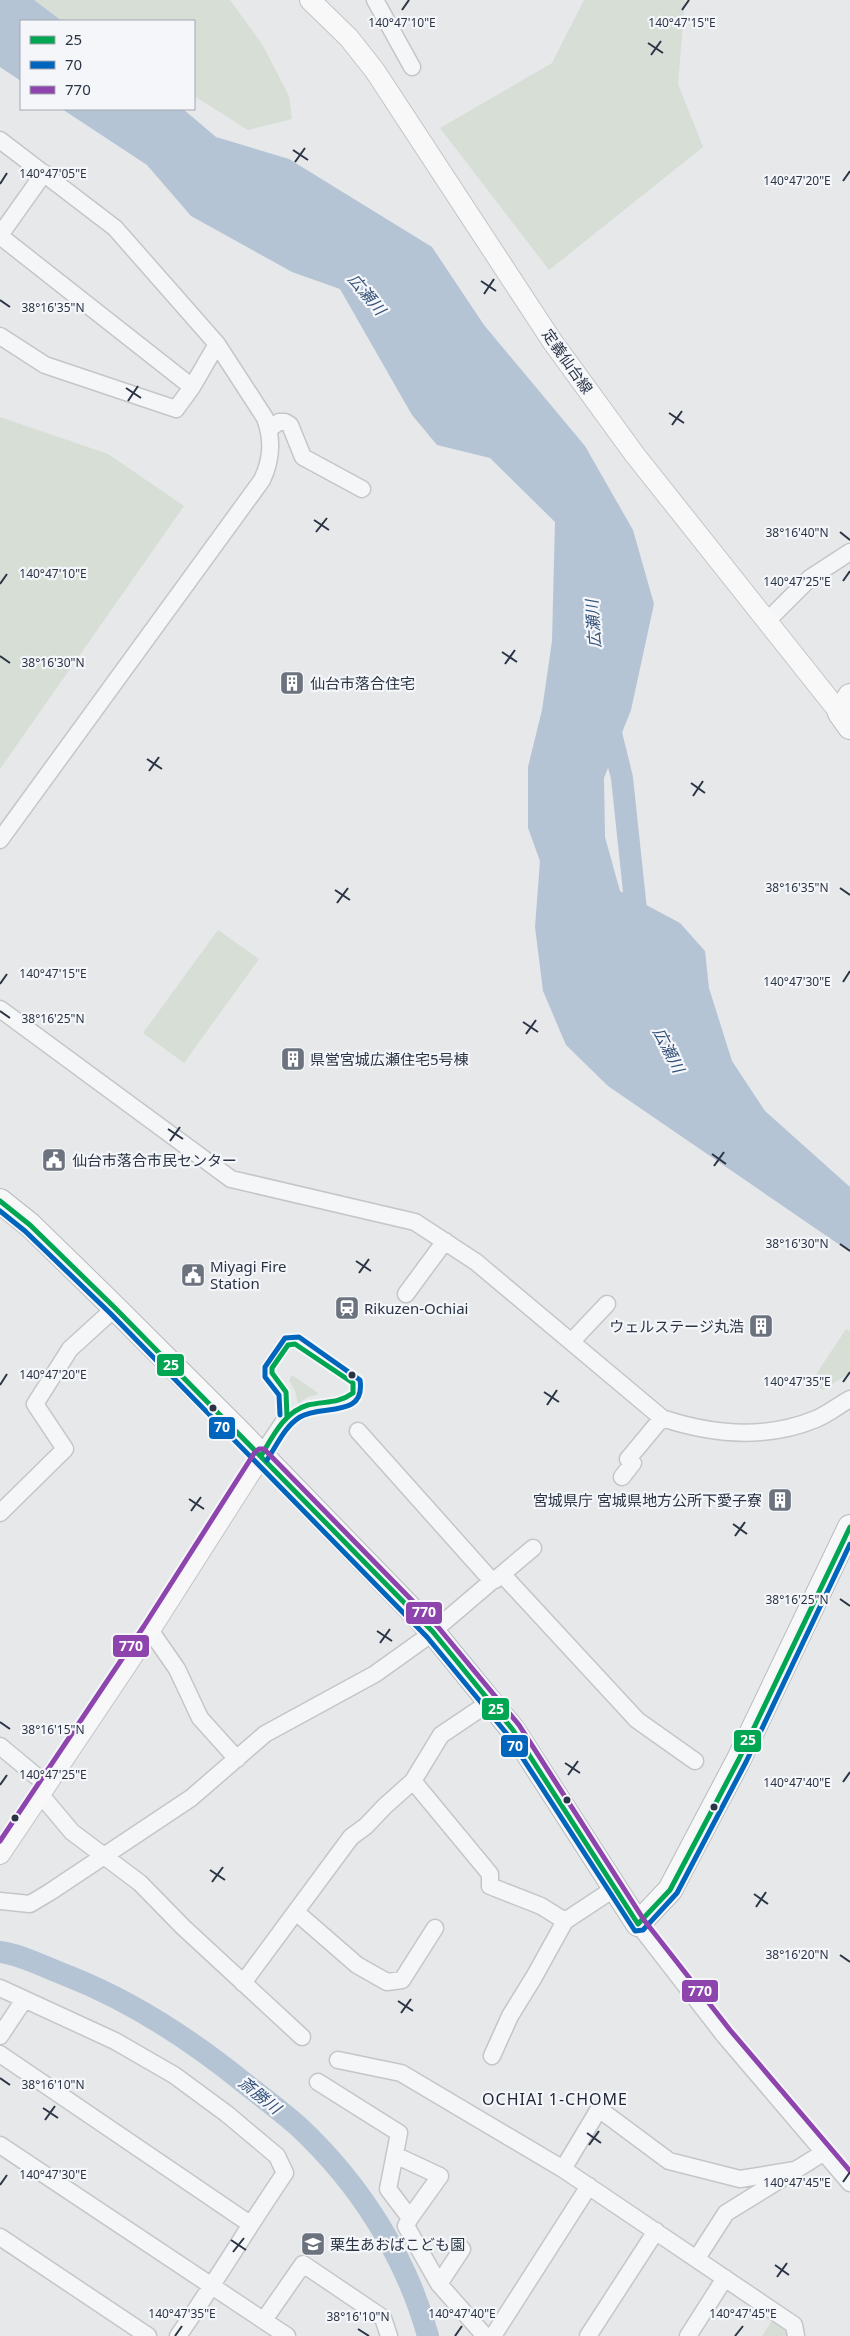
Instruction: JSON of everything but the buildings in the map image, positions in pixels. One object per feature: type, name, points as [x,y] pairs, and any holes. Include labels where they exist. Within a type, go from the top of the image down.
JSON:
[{"type":"highway","points":[[0,1201],[30,1225],[115,1308],[433,1632],[512,1730],[638,1924],[670,1890],[739,1759],[850,1527]]},
{"type":"main road","name":"定義仙台線","points":[[315,1],[349,38],[375,71],[552,341],[636,455],[766,622],[847,712]]},
{"type":"main road","points":[[0,1854],[150,1630],[262,1456]]},
{"type":"street","points":[[375,0],[412,67]]},
{"type":"street","points":[[0,140],[115,228],[218,344],[265,418],[269,429],[271,448],[269,465],[262,480],[0,840]]},
{"type":"street","points":[[44,173],[0,236],[192,387]]},
{"type":"street","points":[[0,336],[46,365],[176,409],[218,344]]},
{"type":"street","points":[[269,429],[279,422],[285,422],[290,425],[297,447],[303,457],[362,489]]},
{"type":"street","points":[[766,622],[810,578],[850,552]]},
{"type":"street","points":[[0,1009],[231,1179],[415,1222],[476,1262],[662,1418],[694,1428],[739,1436],[769,1433],[817,1418],[850,1399]]},
{"type":"street","points":[[406,1294],[445,1241]]},
{"type":"street","points":[[572,1341],[607,1304]]},
{"type":"street","points":[[0,1513],[65,1449],[35,1404],[70,1350],[115,1308]]},
{"type":"street","points":[[262,1456],[287,1417]]},
{"type":"street","points":[[622,1477],[633,1463],[628,1458],[662,1418]]},
{"type":"street","points":[[358,1432],[497,1578],[637,1720],[695,1760]]},
{"type":"street","points":[[0,1901],[30,1904],[191,1798],[264,1734],[375,1674],[433,1632],[533,1548]]},
{"type":"street","points":[[150,1630],[160,1640],[177,1669],[200,1718],[237,1759]]},
{"type":"street","points":[[243,1983],[268,1946],[296,1912],[351,1837],[366,1826],[413,1781],[441,1735],[490,1702]]},
{"type":"street","points":[[0,1746],[44,1789],[72,1832],[140,1883],[183,1927],[302,2037]]},
{"type":"street","points":[[413,1781],[490,1874],[490,1886],[541,1906],[565,1921]]},
{"type":"street","points":[[492,2056],[510,2016],[565,1921],[615,1888]]},
{"type":"street","points":[[296,1912],[357,1965],[387,1982],[402,1980],[435,1928]]},
{"type":"street","points":[[638,1924],[724,2035],[822,2153],[850,2183]]},
{"type":"street","points":[[0,1988],[115,2041],[174,2075],[227,2114],[277,2156],[285,2173],[250,2224],[213,2286],[178,2336]]},
{"type":"street","points":[[0,2036],[24,2000]]},
{"type":"street","points":[[0,2054],[250,2224]]},
{"type":"street","points":[[338,2060],[401,2073],[563,2169],[794,2325],[796,2336]]},
{"type":"street","points":[[318,2082],[399,2133],[388,2189],[410,2218]]},
{"type":"street","points":[[563,2169],[599,2109],[669,2161],[740,2179],[795,2170]]},
{"type":"street","points":[[0,2145],[287,2336]]},
{"type":"street","points":[[697,2258],[726,2213],[822,2153]]},
{"type":"street","points":[[395,2155],[440,2176],[406,2226],[439,2284],[485,2336]]},
{"type":"street","points":[[493,2336],[589,2186]]},
{"type":"street","points":[[588,2336],[656,2232]]},
{"type":"street","points":[[0,2237],[148,2336]]},
{"type":"street","points":[[439,2284],[462,2249]]},
{"type":"street","points":[[264,2320],[303,2264],[383,2318],[389,2336]]},
{"type":"street","points":[[688,2336],[725,2278]]},
{"type":"shaded area","points":[[0,0],[230,0],[262,44],[289,96],[292,119],[248,130],[195,97],[195,20],[57,20]]},
{"type":"shaded area","points":[[584,0],[685,0],[678,84],[703,147],[549,270],[440,128],[552,63]]},
{"type":"shaded area","points":[[0,417],[108,454],[184,506],[0,769]]},
{"type":"shaded area","points":[[218,930],[259,959],[184,1063],[143,1033]]},
{"type":"shaded area","points":[[846,1329],[850,1332],[850,1373],[823,1390],[811,1382]]},
{"type":"shaded area","points":[[292,1375],[318,1393],[298,1404],[295,1391],[289,1380]]},
{"type":"shaded area","points":[[773,2319],[792,2331],[793,2336],[762,2336]]},
{"type":"water","points":[[0,0],[34,0],[61,20],[20,20],[20,80],[0,67]]},
{"type":"water","points":[[64,110],[184,110],[216,137],[289,159],[432,247],[484,325],[585,446],[633,530],[654,604],[631,710],[604,778],[605,837],[620,891],[680,923],[705,951],[709,988],[732,1061],[765,1111],[850,1187],[850,1252],[608,1086],[566,1045],[543,991],[535,927],[540,861],[528,828],[528,767],[542,710],[552,641],[555,522],[490,458],[437,445],[412,415],[340,289],[292,272],[191,216],[147,165]]},
{"type":"waterway","name":"広瀬川","points":[[608,721],[622,778],[638,929]]},
{"type":"waterway","name":"斎勝川","points":[[0,1952],[26,1959],[92,1986],[139,2010],[206,2053],[298,2126],[341,2172],[378,2222],[407,2277],[419,2306],[428,2336]]},
{"type":"transit line","name":"25","points":[[0,1201],[30,1225],[115,1308],[433,1632],[513,1730],[638,1924],[670,1890],[739,1759],[850,1527]]},
{"type":"transit line","name":"70","points":[[0,1211],[25,1231],[110,1313],[427,1637],[507,1734],[635,1931],[643,1930],[677,1893],[746,1762],[850,1544]]},
{"type":"transit line","name":"70","points":[[267,1460],[286,1431],[300,1417],[309,1413],[340,1408],[356,1400],[360,1392],[360,1380],[299,1337],[285,1338],[265,1367],[265,1377],[279,1395],[280,1415]]},
{"type":"transit line","name":"25","points":[[261,1456],[280,1426],[292,1413],[308,1405],[337,1401],[347,1397],[353,1393],[353,1383],[295,1344],[288,1345],[272,1368],[272,1373],[286,1392],[287,1417]]},
{"type":"transit line","name":"770","points":[[0,1841],[144,1626],[255,1452],[259,1449],[264,1449],[438,1627],[519,1725],[644,1920],[730,2030],[850,2171]]},
{"type":"place","name":"仙台市落合住宅","points":[[292,683]]},
{"type":"place","name":"県営宮城広瀬住宅5号棟","points":[[293,1059]]},
{"type":"place","name":"仙台市落合市民センター","points":[[54,1160]]},
{"type":"place","name":"Miyagi Fire Station","points":[[193,1275]]},
{"type":"place","name":"Rikuzen-Ochiai","points":[[347,1308]]},
{"type":"place","name":"ウェルステージ丸浩","points":[[761,1326]]},
{"type":"place","name":"宮城県庁 宮城県地方公所下愛子寮","points":[[780,1500]]},
{"type":"place","name":"栗生あおばこども園","points":[[313,2244]]},
{"type":"district","name":"OCHIAI 1-CHOME","points":[[555,2099]]}]
